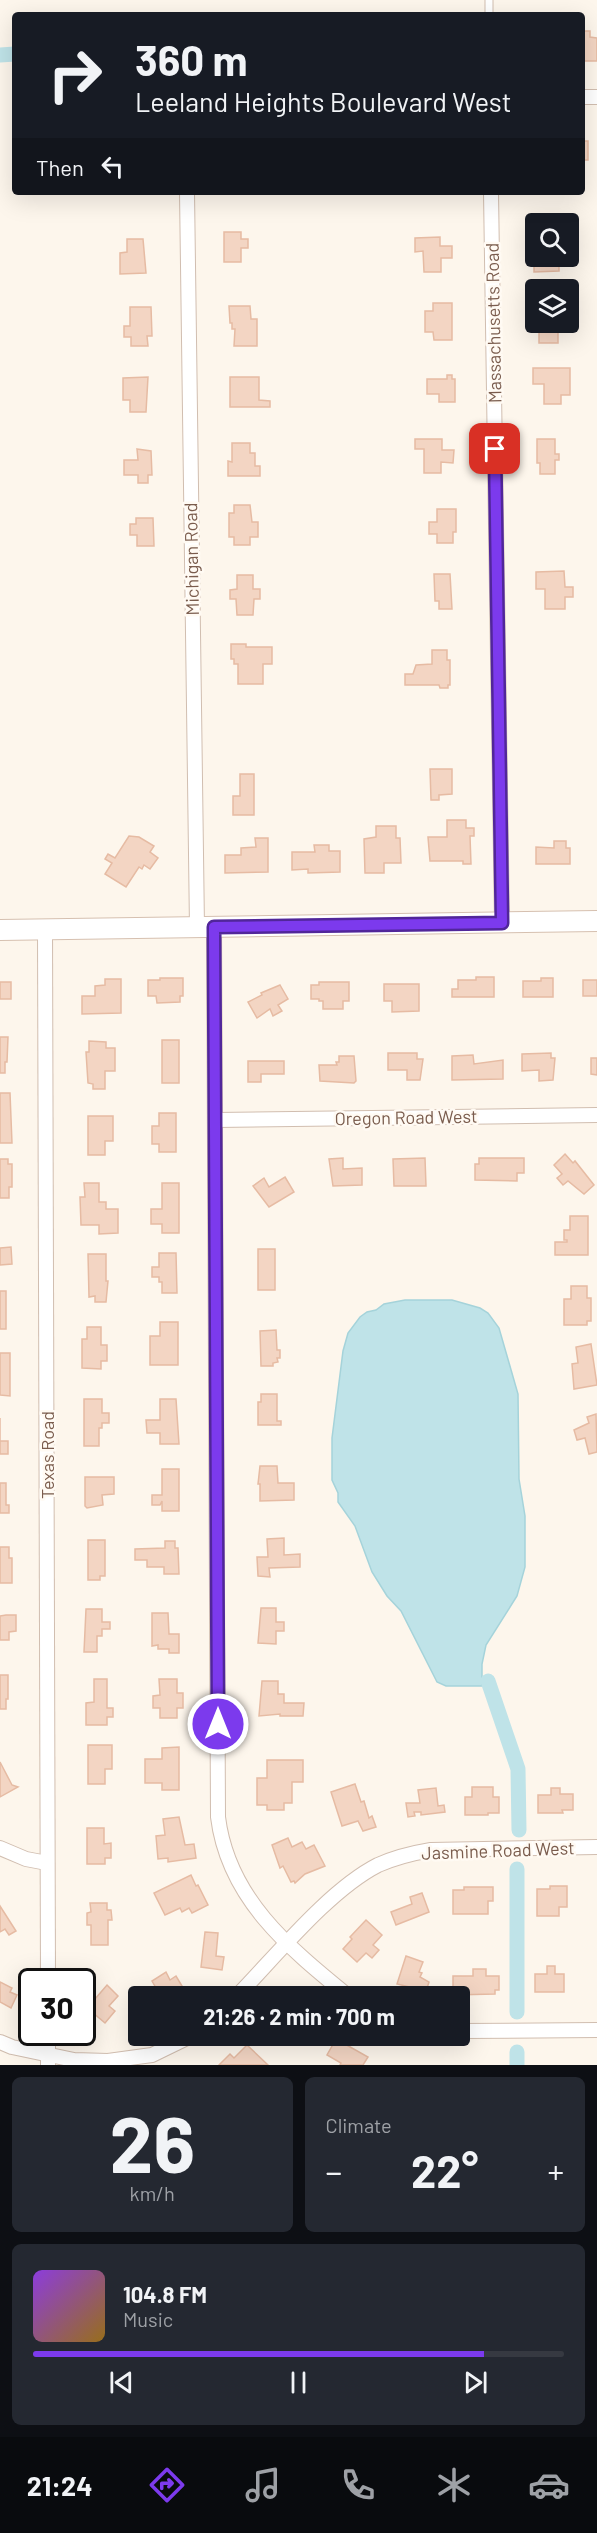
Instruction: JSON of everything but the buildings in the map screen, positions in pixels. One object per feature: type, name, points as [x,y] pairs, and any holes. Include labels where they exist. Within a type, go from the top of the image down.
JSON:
[{"type":"main road","points":[[0,930],[597,921]]},
{"type":"street","name":"Michigan Road","points":[[187,195],[205,927],[216,1120],[218,1817],[226,1854],[240,1888],[257,1910],[288,1942],[337,1986]]},
{"type":"street","name":"Massachusetts Road","points":[[491,195],[502,923]]},
{"type":"street","name":"Texas Road","points":[[45,929],[48,1968]]},
{"type":"street","name":"Oregon Road West","points":[[216,1120],[597,1114]]},
{"type":"street","name":"Jasmine Road West","points":[[246,1986],[340,1892],[377,1866],[410,1853],[441,1850],[597,1847]]},
{"type":"street","points":[[0,1848],[26,1859],[47,1863]]},
{"type":"street","points":[[470,2031],[597,2030]]},
{"type":"street","points":[[0,2042],[48,2059],[74,2060],[130,2060],[173,2046]]},
{"type":"water","points":[[405,1300],[452,1300],[480,1308],[488,1313],[499,1328],[518,1394],[519,1479],[525,1516],[525,1567],[517,1596],[486,1645],[482,1664],[482,1686],[446,1686],[437,1682],[401,1611],[387,1596],[372,1572],[355,1526],[338,1502],[338,1493],[332,1480],[332,1438],[343,1351],[348,1333],[360,1317],[367,1312],[376,1310],[384,1304]]},
{"type":"waterway","points":[[0,55],[12,54]]},
{"type":"waterway","points":[[488,1681],[518,1769],[519,1830]]},
{"type":"waterway","points":[[517,1869],[517,2012]]},
{"type":"waterway","points":[[517,2052],[517,2065]]},
{"type":"route","points":[[218,1724],[214,927],[502,923],[495,449]]}]
